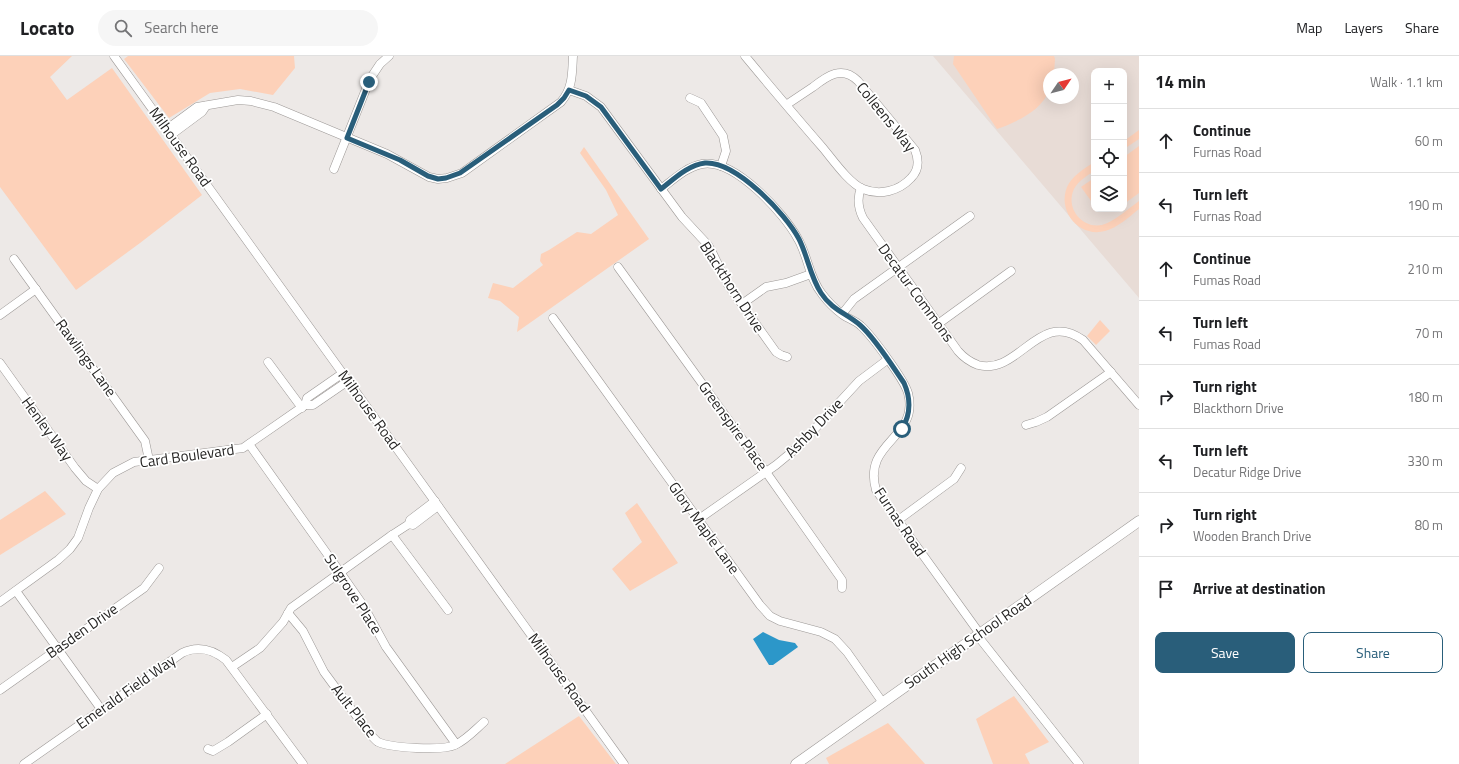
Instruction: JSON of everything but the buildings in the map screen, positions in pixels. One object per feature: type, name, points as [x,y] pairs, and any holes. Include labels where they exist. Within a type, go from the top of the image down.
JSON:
[{"type":"main road","name":"South High School Road","points":[[796,764],[1139,521]]},
{"type":"street","name":"Milhouse Road","points":[[114,56],[624,764]]},
{"type":"street","points":[[334,169],[372,74],[389,56]]},
{"type":"street","points":[[169,132],[202,112],[206,106],[238,100],[262,103],[400,160],[428,176],[438,179],[449,178],[460,173],[557,105],[569,90],[572,80],[573,56]]},
{"type":"street","points":[[745,56],[835,162],[861,188]]},
{"type":"street","name":"Colleens Way","points":[[786,105],[832,74],[845,74],[854,78],[858,82],[912,146],[916,152],[918,162],[917,169],[913,176],[899,187],[888,191],[879,192],[861,188]]},
{"type":"street","name":"Blackthorn Drive","points":[[569,90],[586,96],[601,107],[685,221],[708,245],[714,254],[728,285],[776,352],[781,356],[787,357]]},
{"type":"street","points":[[661,189],[688,169],[695,166],[707,163],[721,166],[726,151],[723,136],[701,103],[690,98]]},
{"type":"street","name":"Furnas Road","points":[[721,166],[753,187],[778,211],[798,238],[807,259],[811,274],[822,294],[832,306],[869,334],[904,383],[909,399],[907,418],[902,429],[877,459],[873,476],[876,490],[978,635],[1079,764]]},
{"type":"street","name":"Decatur Commons","points":[[861,188],[858,202],[860,214],[962,356],[977,364],[989,366],[1002,363],[1043,335],[1061,331],[1071,333],[1083,340],[1139,405]]},
{"type":"street","points":[[842,314],[856,298],[970,216]]},
{"type":"street","name":"Rawlings Lane","points":[[14,259],[145,441],[149,460]]},
{"type":"street","name":"Greenspire Place","points":[[618,267],[842,580],[842,588]]},
{"type":"street","points":[[938,324],[1011,271]]},
{"type":"street","points":[[742,304],[764,288],[786,283],[811,274]]},
{"type":"street","points":[[0,315],[36,290]]},
{"type":"street","name":"Glory Maple Lane","points":[[553,318],[760,605],[770,616],[780,621],[821,632],[834,639],[847,652],[883,702]]},
{"type":"street","name":"Ashby Drive","points":[[699,520],[766,472],[805,440],[859,381],[887,360]]},
{"type":"street","points":[[268,362],[303,406]]},
{"type":"street","name":"Henley Way","points":[[0,364],[75,468],[86,481],[98,490]]},
{"type":"street","points":[[1026,425],[1047,417],[1111,372]]},
{"type":"street","name":"Card Boulevard","points":[[0,602],[58,560],[70,549],[78,538],[89,508],[98,490],[114,473],[134,462],[243,448],[303,406],[307,398],[342,373]]},
{"type":"street","name":"Card Boulevard","points":[[303,406],[313,405],[348,381]]},
{"type":"street","name":"Sulgrove Place","points":[[249,444],[363,605],[386,647],[456,744]]},
{"type":"street","points":[[897,521],[954,479],[961,468]]},
{"type":"street","points":[[232,667],[260,648],[283,622],[291,608],[409,524],[410,520],[437,504]]},
{"type":"street","points":[[392,535],[448,610]]},
{"type":"street","name":"Basden Drive","points":[[0,690],[144,588],[159,568]]},
{"type":"street","points":[[16,591],[101,709]]},
{"type":"street","name":"Ault Place","points":[[288,613],[303,631],[328,678],[369,734],[378,741],[388,745],[420,748],[443,748],[456,744]]},
{"type":"street","name":"Emerald Field Way","points":[[24,764],[188,649],[207,649],[214,651],[226,660],[303,764]]},
{"type":"street","points":[[208,749],[213,751],[267,714]]},
{"type":"street","points":[[456,744],[464,740],[484,722]]},
{"type":"shaded area","points":[[0,56],[72,56],[50,77],[67,100],[112,68],[202,195],[76,290],[0,187]]},
{"type":"shaded area","points":[[128,56],[294,56],[295,68],[273,95],[240,89],[210,93],[169,118],[124,59]]},
{"type":"shaded area","points":[[933,56],[1139,56],[1139,298]]},
{"type":"shaded area","points":[[954,56],[1054,56],[1055,59],[1054,68],[1043,68],[1043,101],[1041,104],[1028,115],[997,129],[953,64]]},
{"type":"shaded area","points":[[1139,130],[1139,139],[1127,147],[1127,139]]},
{"type":"shaded area","points":[[1139,146],[1139,193],[1127,202],[1127,176],[1127,155]]},
{"type":"shaded area","points":[[584,147],[649,239],[517,332],[519,317],[500,301],[488,298],[493,283],[513,288],[543,265],[540,261],[541,254],[577,232],[591,234],[618,215],[606,190],[580,153]]},
{"type":"shaded area","points":[[1091,164],[1091,173],[1078,184],[1074,189],[1072,196],[1072,203],[1077,216],[1088,224],[1102,225],[1107,223],[1127,212],[1127,210],[1139,201],[1139,209],[1123,222],[1109,230],[1096,232],[1087,231],[1079,227],[1068,214],[1065,205],[1065,196],[1069,183]]},
{"type":"shaded area","points":[[1091,180],[1091,201],[1081,187]]},
{"type":"shaded area","points":[[1100,320],[1110,331],[1096,345],[1087,336]]},
{"type":"shaded area","points":[[45,491],[66,514],[0,555],[0,520]]},
{"type":"shaded area","points":[[637,503],[678,563],[630,591],[612,569],[642,542],[625,513]]},
{"type":"shaded area","points":[[1014,696],[1049,742],[1025,754],[1030,764],[993,764],[976,719]]},
{"type":"shaded area","points":[[579,716],[616,764],[505,764]]},
{"type":"shaded area","points":[[888,723],[925,764],[829,764],[826,758]]},
{"type":"water","points":[[763,632],[779,640],[795,643],[798,647],[773,665],[769,665],[753,639]]},
{"type":"route","points":[[369,82],[347,138],[406,163],[429,177],[438,179],[446,178],[460,173],[561,102],[569,90],[586,96],[601,107],[661,189],[691,167],[697,165],[705,163],[712,164],[729,170],[753,187],[778,211],[798,238],[814,280],[822,294],[836,309],[869,334],[904,383],[910,404],[909,414],[902,429]]}]
